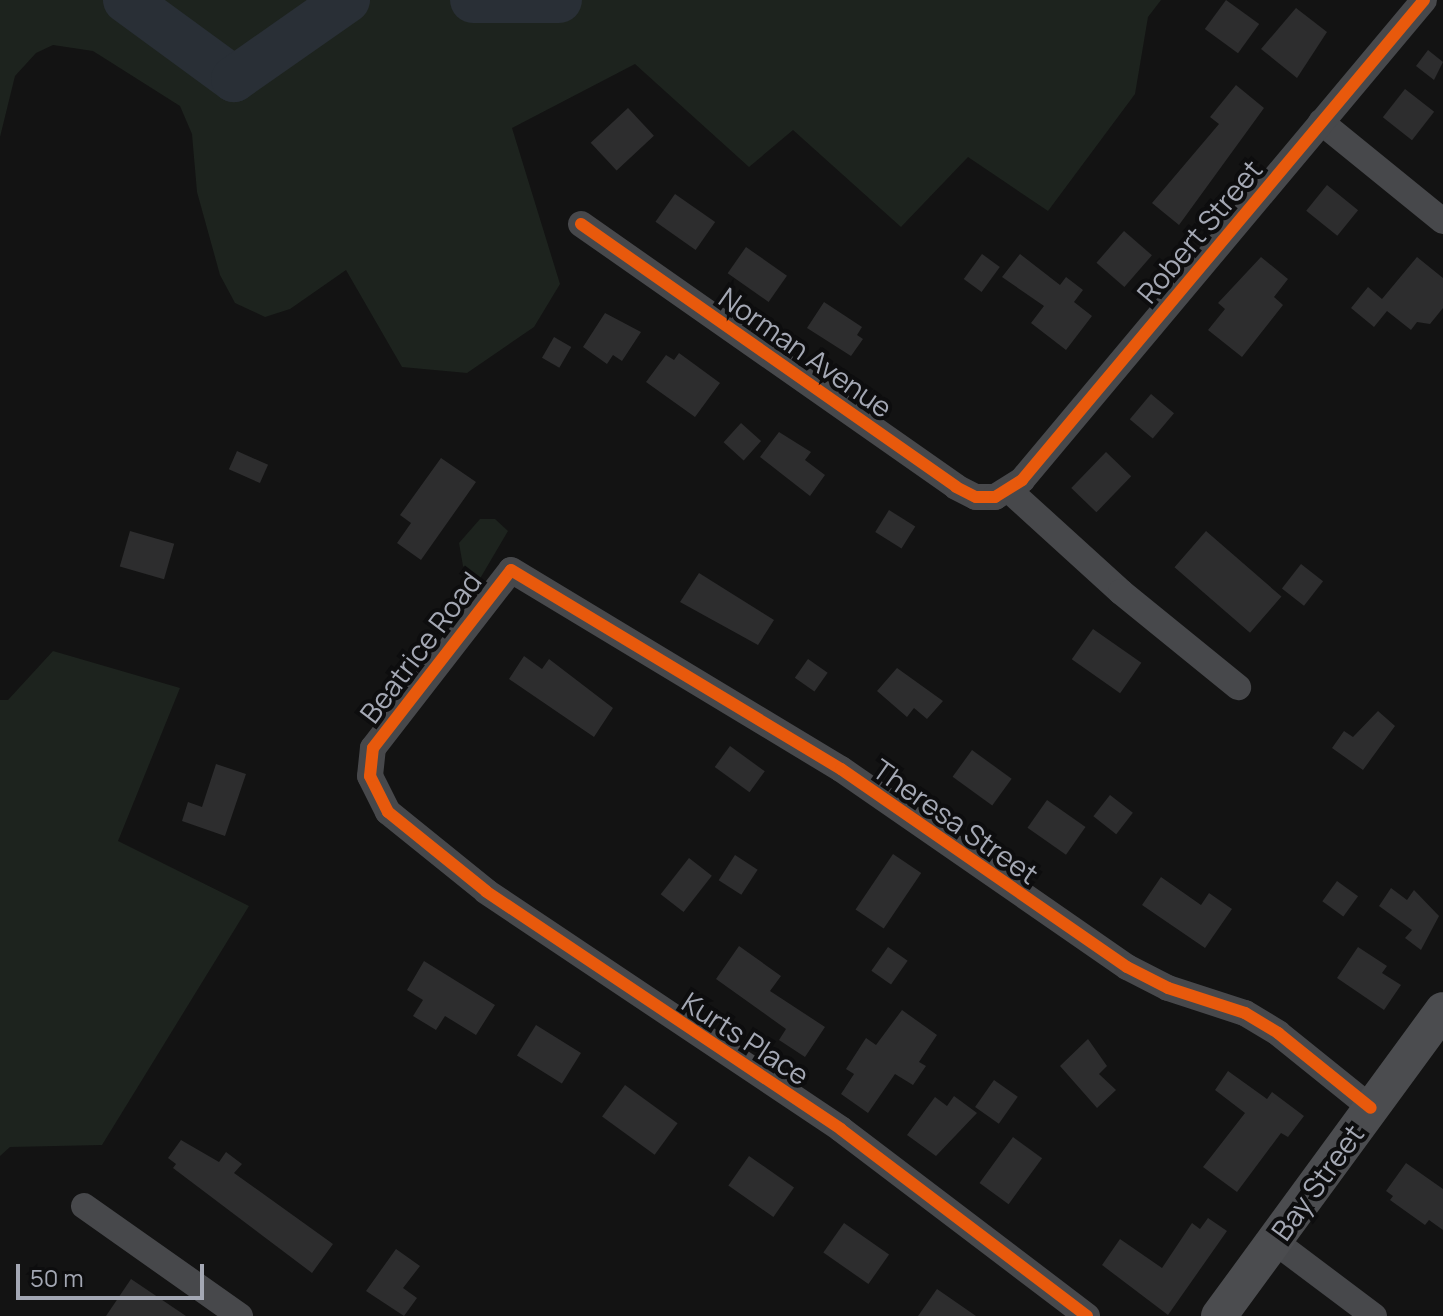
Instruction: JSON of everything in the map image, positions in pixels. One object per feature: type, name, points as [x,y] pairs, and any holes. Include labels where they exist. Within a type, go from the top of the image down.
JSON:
[{"type":"main road","name":"Bay Street","points":[[1219,1316],[1443,1010]]},
{"type":"street","name":"Robert Street","points":[[1010,491],[1424,0]]},
{"type":"street","points":[[1321,122],[1443,221]]},
{"type":"street","name":"Norman Avenue","points":[[581,224],[956,487],[976,497],[1010,491]]},
{"type":"street","points":[[1010,491],[1121,592],[1238,687]]},
{"type":"street","name":"Beatrice Road","points":[[380,801],[370,776],[373,748],[511,570]]},
{"type":"street","name":"Theresa Street","points":[[511,570],[841,769],[1127,967],[1168,988],[1245,1013],[1278,1033],[1371,1108]]},
{"type":"street","name":"Kurts Place","points":[[380,801],[408,831],[486,891],[841,1129],[1087,1316]]},
{"type":"street","points":[[84,1206],[240,1316]]},
{"type":"street","points":[[1274,1241],[1374,1316]]},
{"type":"shaded area","points":[[0,0],[1161,0],[1148,17],[1135,94],[1048,211],[968,157],[901,227],[793,130],[749,167],[635,64],[512,128],[560,284],[534,327],[467,373],[402,367],[346,270],[290,309],[265,317],[235,303],[220,275],[197,192],[192,134],[180,106],[93,51],[53,45],[36,53],[15,76],[0,137]]},
{"type":"shaded area","points":[[480,519],[495,519],[508,531],[478,582],[463,566],[459,543]]},
{"type":"shaded area","points":[[53,651],[180,688],[118,841],[249,906],[102,1145],[10,1147],[0,1156],[0,700],[8,700]]},
{"type":"building","points":[[1226,0],[1259,24],[1238,53],[1205,29]]},
{"type":"building","points":[[1296,8],[1327,32],[1297,78],[1261,49]]},
{"type":"building","points":[[1428,50],[1443,62],[1434,80],[1416,66]]},
{"type":"building","points":[[1236,85],[1264,108],[1179,225],[1152,203],[1219,124],[1210,117]]},
{"type":"building","points":[[1405,89],[1434,112],[1412,140],[1383,117]]},
{"type":"building","points":[[628,108],[654,136],[617,171],[591,143]]},
{"type":"building","points":[[1327,185],[1358,210],[1337,236],[1306,211]]},
{"type":"building","points":[[675,194],[715,222],[696,250],[655,222]]},
{"type":"building","points":[[1124,231],[1152,255],[1124,287],[1096,263]]},
{"type":"building","points":[[746,247],[787,276],[769,302],[728,273]]},
{"type":"building","points":[[982,254],[1000,267],[982,292],[964,279]]},
{"type":"building","points":[[1020,254],[1060,285],[1066,277],[1083,290],[1074,302],[1092,316],[1066,350],[1031,323],[1044,306],[1002,277]]},
{"type":"building","points":[[1261,257],[1288,279],[1274,297],[1283,305],[1242,357],[1208,330],[1225,309],[1218,303]]},
{"type":"building","points":[[1417,257],[1443,278],[1443,308],[1430,324],[1417,322],[1411,330],[1387,311],[1374,327],[1351,308],[1368,287],[1382,299]]},
{"type":"building","points":[[824,302],[862,327],[857,335],[863,339],[851,356],[807,328]]},
{"type":"building","points":[[605,313],[641,332],[622,361],[613,355],[607,364],[583,347]]},
{"type":"building","points":[[554,337],[571,347],[559,368],[542,358]]},
{"type":"building","points":[[679,353],[720,383],[695,417],[646,382],[666,355],[674,360]]},
{"type":"building","points":[[1151,394],[1174,413],[1153,439],[1130,419]]},
{"type":"building","points":[[741,423],[761,441],[744,460],[724,442]]},
{"type":"building","points":[[779,432],[811,452],[805,460],[825,475],[810,496],[760,457]]},
{"type":"building","points":[[237,451],[268,465],[260,483],[229,469]]},
{"type":"building","points":[[1106,452],[1131,476],[1096,512],[1071,488]]},
{"type":"building","points":[[441,458],[476,482],[421,560],[397,543],[411,523],[400,515]]},
{"type":"building","points":[[889,510],[915,526],[902,548],[875,532]]},
{"type":"building","points":[[130,531],[174,544],[164,579],[120,567]]},
{"type":"building","points":[[1206,531],[1281,597],[1250,633],[1175,567]]},
{"type":"building","points":[[1301,564],[1323,581],[1304,606],[1282,588]]},
{"type":"building","points":[[699,573],[774,620],[758,645],[680,602]]},
{"type":"building","points":[[1093,629],[1141,663],[1120,693],[1072,659]]},
{"type":"building","points":[[524,656],[542,669],[549,659],[613,708],[594,737],[509,679]]},
{"type":"building","points":[[808,659],[828,673],[814,692],[795,678]]},
{"type":"building","points":[[897,668],[943,701],[927,719],[914,708],[907,717],[877,691]]},
{"type":"building","points":[[1378,711],[1395,726],[1363,770],[1332,748],[1344,731],[1353,737]]},
{"type":"building","points":[[730,746],[765,771],[750,792],[715,767]]},
{"type":"building","points":[[972,750],[1012,779],[992,805],[953,777]]},
{"type":"building","points":[[216,764],[246,774],[225,836],[182,821],[188,802],[202,807]]},
{"type":"building","points":[[1110,795],[1133,813],[1116,834],[1093,816]]},
{"type":"building","points":[[1047,800],[1086,827],[1066,855],[1027,828]]},
{"type":"building","points":[[893,854],[921,873],[884,929],[856,910]]},
{"type":"building","points":[[735,855],[758,870],[741,895],[719,880]]},
{"type":"building","points":[[689,858],[712,876],[684,912],[661,894]]},
{"type":"building","points":[[1161,877],[1201,905],[1209,893],[1232,909],[1205,948],[1142,905]]},
{"type":"building","points":[[1337,881],[1358,896],[1343,917],[1322,901]]},
{"type":"building","points":[[1391,888],[1407,900],[1414,890],[1439,916],[1421,950],[1405,938],[1412,930],[1379,906]]},
{"type":"building","points":[[739,946],[781,976],[770,991],[825,1027],[805,1057],[779,1040],[786,1029],[716,979]]},
{"type":"building","points":[[888,947],[908,961],[891,985],[871,971]]},
{"type":"building","points":[[1358,947],[1387,966],[1382,973],[1401,985],[1384,1010],[1337,978]]},
{"type":"building","points":[[424,961],[495,1005],[476,1035],[445,1016],[436,1030],[413,1016],[423,1000],[407,990]]},
{"type":"building","points":[[902,1010],[937,1035],[919,1062],[926,1066],[913,1085],[895,1074],[868,1113],[841,1094],[854,1074],[846,1069],[866,1038],[876,1045]]},
{"type":"building","points":[[536,1025],[581,1053],[562,1084],[517,1056]]},
{"type":"building","points":[[1088,1039],[1107,1066],[1099,1074],[1116,1090],[1097,1108],[1060,1066]]},
{"type":"building","points":[[1228,1071],[1267,1099],[1272,1092],[1304,1116],[1288,1137],[1281,1133],[1237,1192],[1203,1167],[1245,1113],[1215,1090]]},
{"type":"building","points":[[994,1080],[1018,1097],[999,1124],[975,1107]]},
{"type":"building","points":[[625,1085],[678,1123],[655,1155],[602,1117]]},
{"type":"building","points":[[954,1096],[977,1113],[936,1156],[907,1135],[935,1097],[947,1106]]},
{"type":"building","points":[[1013,1137],[1042,1158],[1009,1204],[979,1183]]},
{"type":"building","points":[[181,1140],[219,1162],[226,1152],[242,1164],[234,1173],[333,1244],[312,1273],[173,1168],[176,1164],[168,1158]]},
{"type":"building","points":[[749,1156],[794,1188],[773,1217],[728,1185]]},
{"type":"building","points":[[1406,1163],[1443,1189],[1443,1230],[1429,1220],[1425,1225],[1390,1200],[1393,1196],[1386,1191]]},
{"type":"building","points":[[1208,1218],[1227,1231],[1168,1315],[1102,1265],[1120,1239],[1162,1268],[1192,1223],[1200,1229]]},
{"type":"building","points":[[844,1223],[889,1255],[868,1284],[823,1252]]},
{"type":"building","points":[[396,1249],[420,1266],[403,1288],[417,1298],[404,1316],[366,1291]]},
{"type":"building","points":[[131,1279],[186,1316],[106,1316]]},
{"type":"building","points":[[937,1289],[976,1316],[918,1316]]},
{"type":"waterway","points":[[126,0],[234,79],[347,0]]},
{"type":"waterway","points":[[473,0],[559,0]]},
{"type":"cycle path","points":[[581,224],[956,487],[976,497],[995,497],[1022,480],[1424,0]]},
{"type":"cycle path","points":[[1087,1316],[841,1129],[486,891],[388,812],[370,776],[373,748],[511,570],[841,769],[1127,967],[1168,988],[1245,1013],[1278,1033],[1371,1108]]}]
